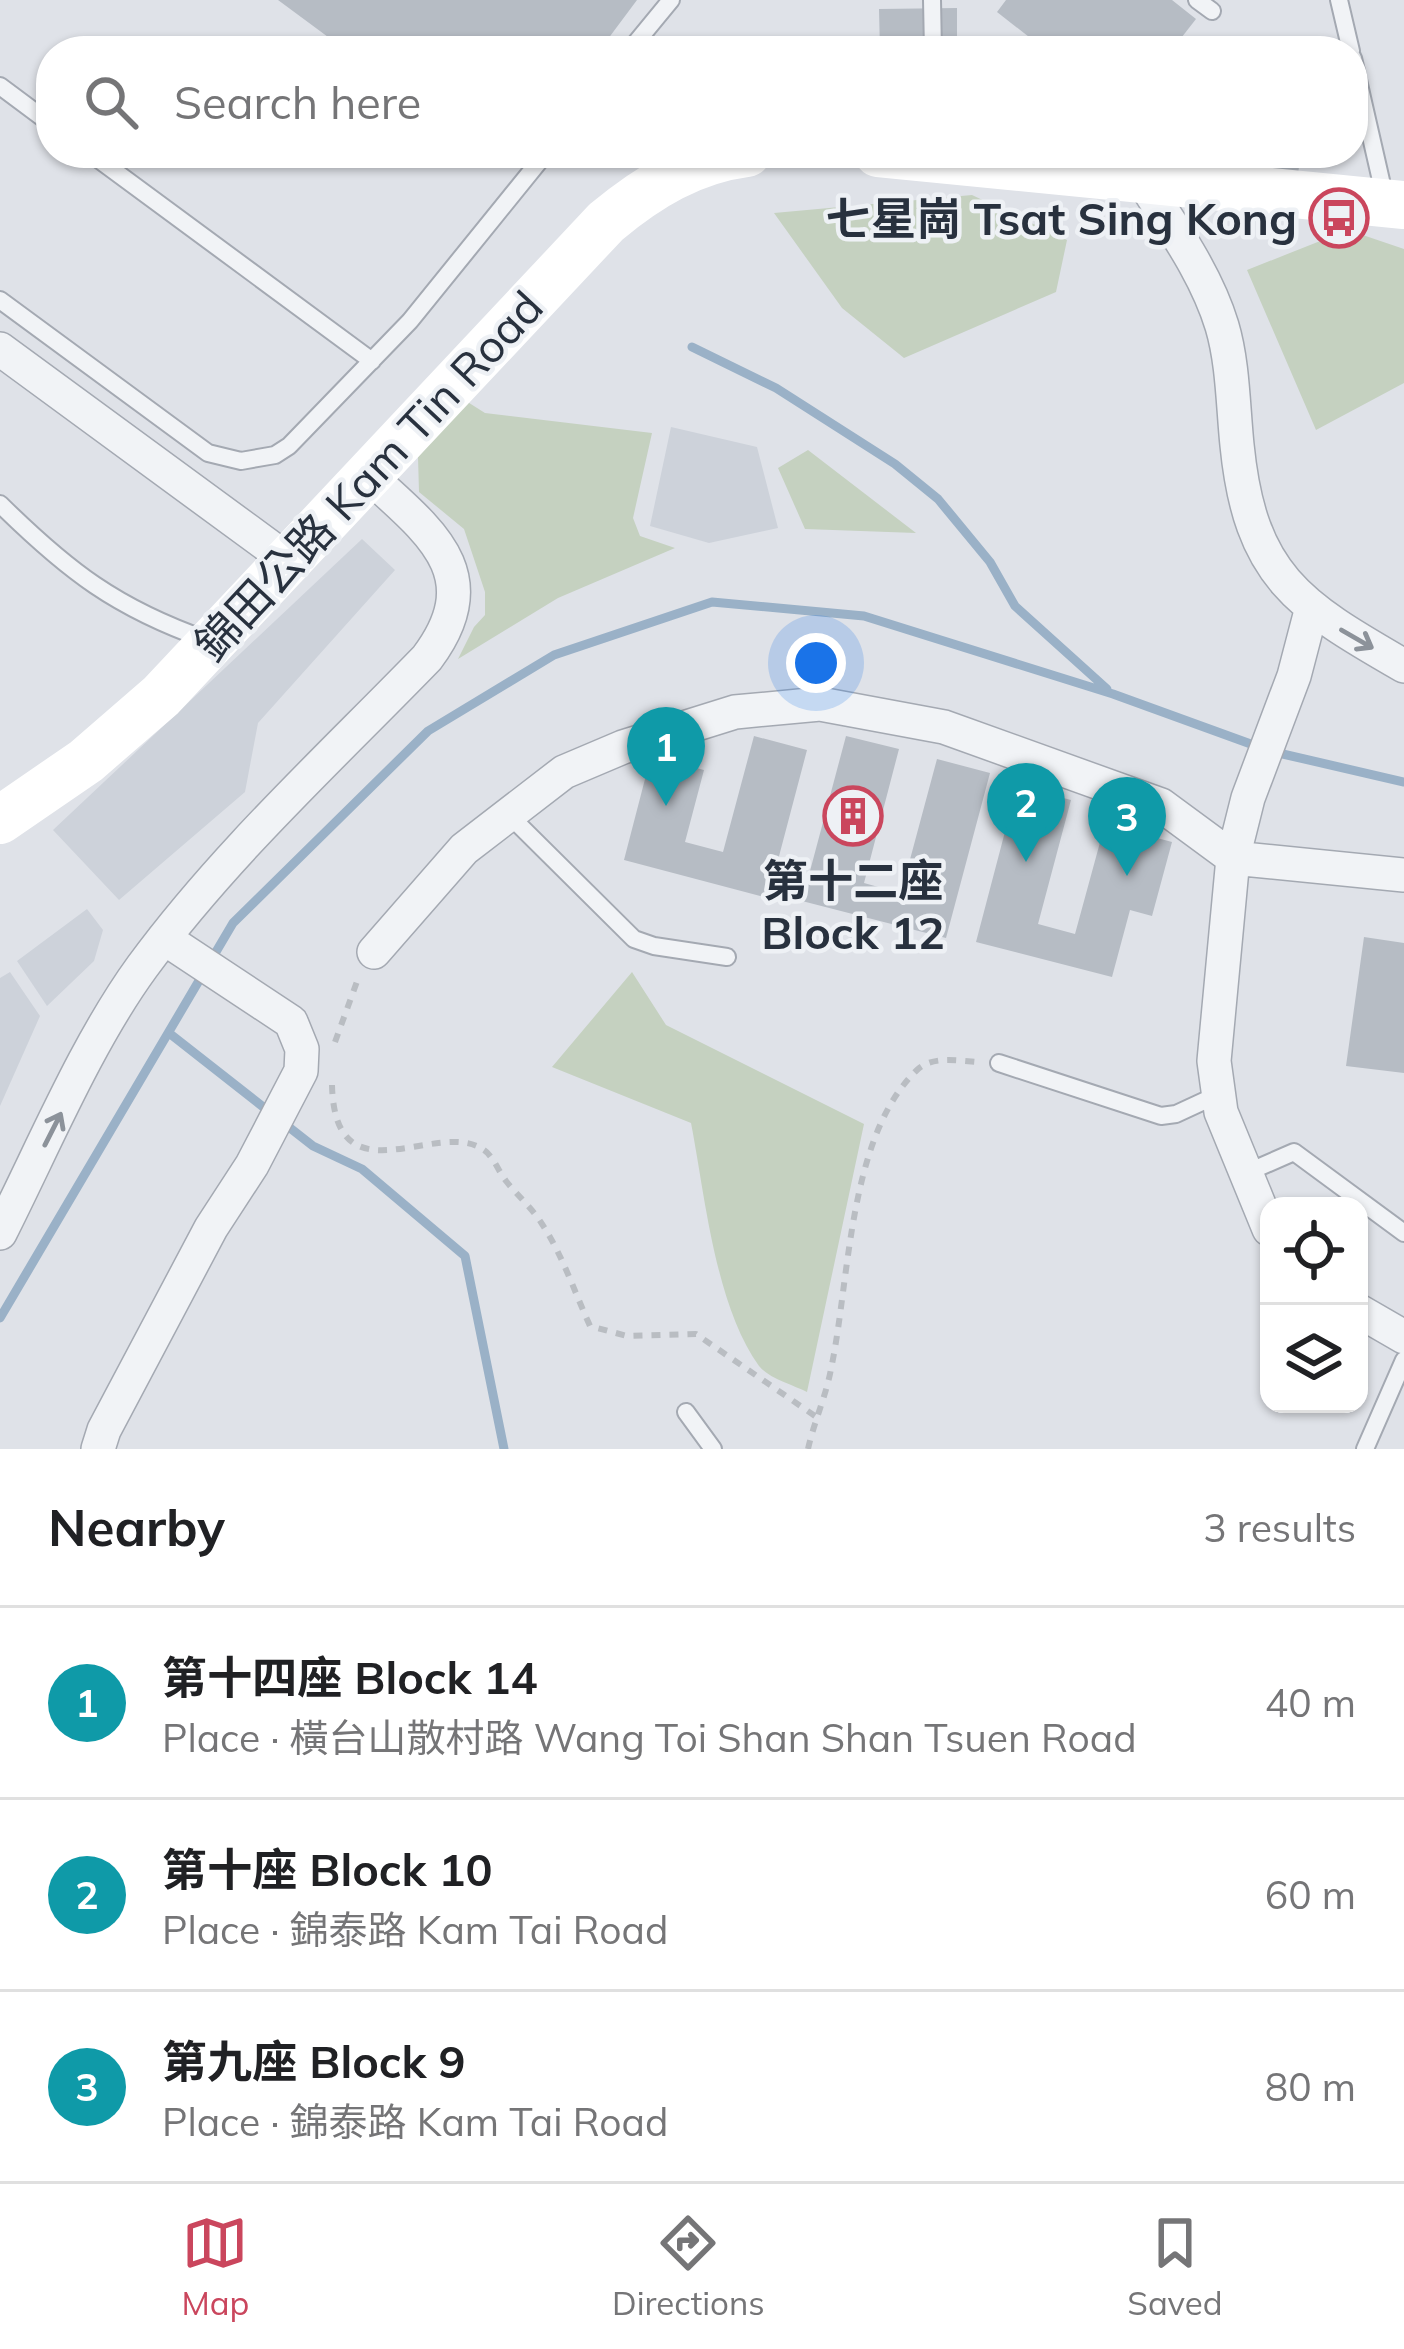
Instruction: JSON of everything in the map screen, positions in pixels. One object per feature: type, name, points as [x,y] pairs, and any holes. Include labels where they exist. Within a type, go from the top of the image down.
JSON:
[{"type":"main road","name":"錦田公路 Kam Tin Road","points":[[0,820],[125,730],[606,222],[649,188],[690,168]]},
{"type":"main road","points":[[1032,168],[1395,205]]},
{"type":"street","points":[[1143,181],[1208,286],[1223,329],[1238,458],[1256,532],[1271,566],[1311,610],[1404,666]]},
{"type":"street","points":[[0,349],[289,561]]},
{"type":"street","points":[[0,1233],[107,1022],[174,945],[242,849],[427,658],[448,627],[454,594],[442,548],[368,475]]},
{"type":"street","points":[[1260,1207],[1216,1095],[1214,1061],[1233,858],[1248,798],[1294,676],[1311,610]]},
{"type":"street","points":[[374,952],[464,849],[564,772],[623,747],[735,712],[820,704],[944,727],[1124,789],[1186,820],[1233,858],[1404,875]]},
{"type":"street","points":[[98,1449],[211,1228],[316,1071],[290,1022],[174,945]]},
{"type":"street","points":[[1368,1316],[1404,1337]]},
{"type":"lane","points":[[641,36],[671,0]]},
{"type":"lane","points":[[932,0],[933,36]]},
{"type":"lane","points":[[1339,0],[1348,36]]},
{"type":"lane","points":[[0,86],[36,113]]},
{"type":"lane","points":[[1368,111],[1395,205]]},
{"type":"lane","points":[[110,168],[372,361]]},
{"type":"lane","points":[[0,300],[194,444],[224,459],[258,460],[289,446],[410,321],[534,168]]},
{"type":"lane","points":[[0,504],[59,560],[124,607],[213,642]]},
{"type":"lane","points":[[510,816],[634,939],[727,957]]},
{"type":"lane","points":[[999,1063],[1161,1116],[1216,1095]]},
{"type":"lane","points":[[1246,1172],[1294,1152],[1404,1233]]},
{"type":"lane","points":[[1365,1449],[1404,1360]]},
{"type":"lane","points":[[686,1412],[713,1449]]},
{"type":"path","points":[[331,1054],[354,982],[374,952]]},
{"type":"path","points":[[808,1449],[831,1373],[875,1132],[918,1070],[934,1060],[999,1063]]},
{"type":"path","points":[[316,1071],[346,1134],[361,1146],[387,1153],[455,1141],[484,1150],[543,1225],[590,1326],[627,1336],[696,1334],[815,1416]]},
{"type":"shaded area","points":[[671,427],[757,447],[778,528],[709,543],[650,526]]},
{"type":"shaded area","points":[[362,539],[395,570],[258,723],[245,792],[119,900],[53,830]]},
{"type":"shaded area","points":[[87,909],[103,930],[94,961],[47,1006],[17,961]]},
{"type":"shaded area","points":[[10,972],[40,1016],[0,1106],[0,978]]},
{"type":"green space","points":[[972,195],[1067,240],[1056,292],[904,358],[842,308],[774,213]]},
{"type":"green space","points":[[1348,230],[1404,249],[1404,383],[1316,430],[1247,270]]},
{"type":"green space","points":[[466,401],[485,413],[652,433],[633,518],[640,536],[675,548],[558,598],[458,659],[485,615],[485,592],[464,529],[419,492],[418,457]]},
{"type":"green space","points":[[808,450],[916,533],[805,529],[778,468]]},
{"type":"green space","points":[[632,972],[666,1025],[864,1124],[807,1392],[763,1370],[744,1341],[714,1249],[691,1123],[552,1067]]},
{"type":"building","points":[[278,0],[637,0],[610,36],[327,36]]},
{"type":"building","points":[[1006,0],[1172,0],[1196,19],[1183,36],[1028,36],[997,12]]},
{"type":"building","points":[[957,8],[957,36],[880,36],[879,9]]},
{"type":"building","points":[[1246,168],[1299,168],[1298,174]]},
{"type":"building","points":[[754,736],[807,750],[768,898],[624,860],[651,756],[704,770],[685,842],[723,852]]},
{"type":"building","points":[[846,736],[899,749],[864,883],[901,893],[937,759],[990,773],[946,938],[802,901]]},
{"type":"building","points":[[1017,786],[1071,800],[1038,924],[1075,934],[1105,824],[1172,842],[1152,916],[1130,910],[1112,977],[976,942]]},
{"type":"building","points":[[1364,937],[1404,943],[1404,1073],[1346,1066]]},
{"type":"waterway","points":[[692,347],[776,388],[895,464],[938,499],[990,562],[1015,606],[1107,689]]},
{"type":"waterway","points":[[0,1318],[233,923],[428,731],[554,655],[712,602],[864,616],[1113,694],[1259,747]]},
{"type":"waterway","points":[[1274,752],[1404,782]]},
{"type":"waterway","points":[[169,1033],[313,1146],[362,1169],[465,1256],[504,1449]]},
{"type":"place","name":"七星崗 Tsat Sing Kong","points":[[1339,218]]},
{"type":"place","name":"第十四座 Block 14","points":[[666,806]]},
{"type":"place","name":"第十二座 Block 12","points":[[853,816]]},
{"type":"place","name":"第十座 Block 10","points":[[1026,862]]},
{"type":"place","name":"第九座 Block 9","points":[[1127,876]]}]
